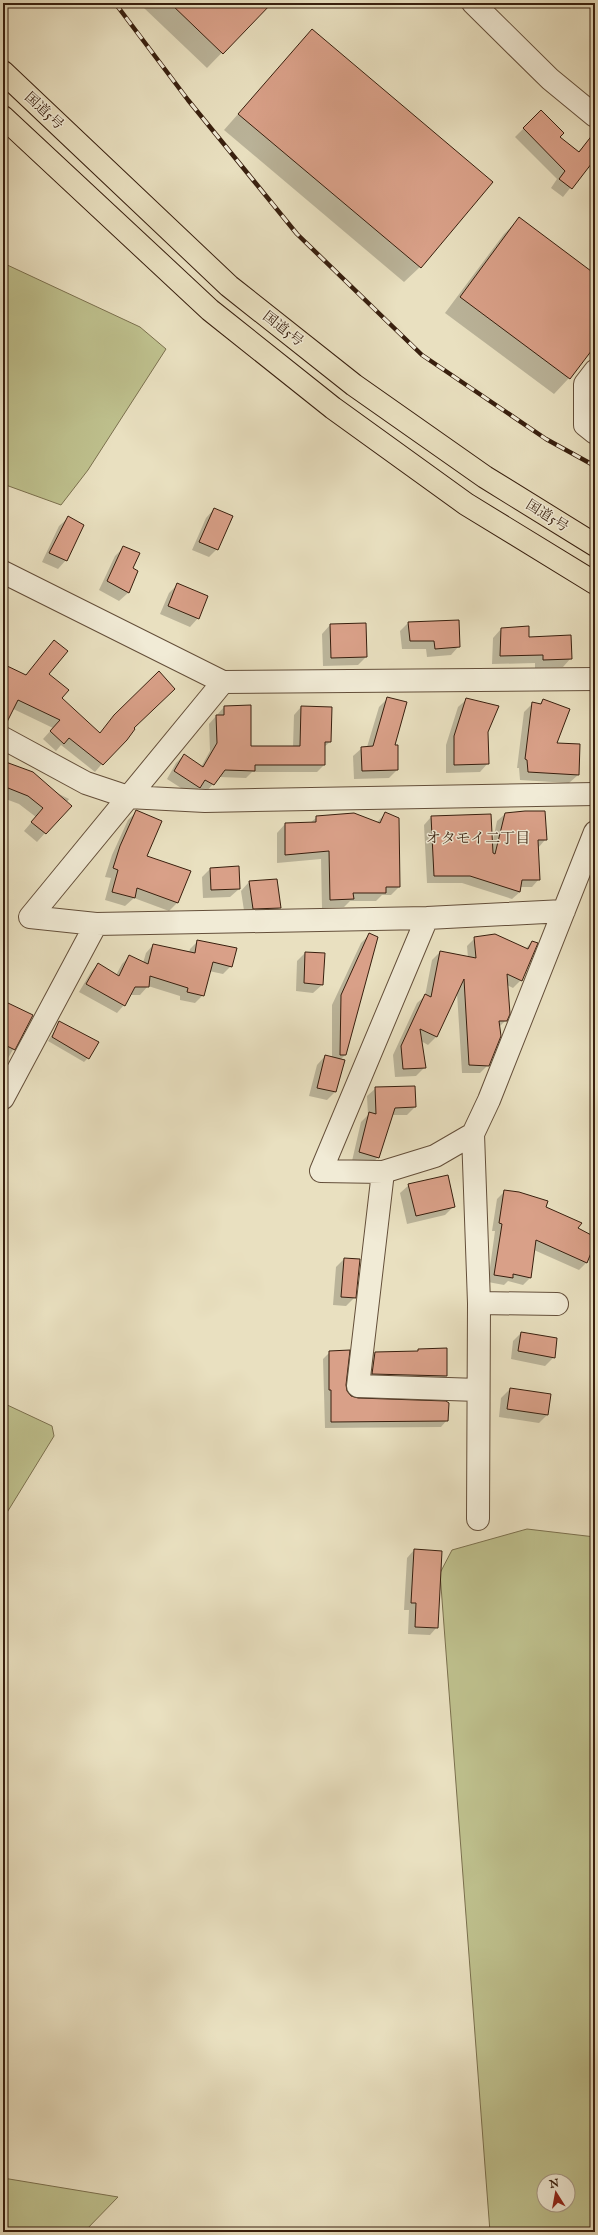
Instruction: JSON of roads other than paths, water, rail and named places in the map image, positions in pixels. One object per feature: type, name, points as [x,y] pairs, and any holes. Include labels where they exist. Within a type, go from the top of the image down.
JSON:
[{"type":"highway","name":"国道5号","points":[[3,72],[236,291],[354,385],[485,477],[595,545]]},
{"type":"highway","points":[[3,117],[210,310],[333,408],[466,504],[595,583]]},
{"type":"street","points":[[474,3],[550,79],[595,116]]},
{"type":"street","points":[[595,371],[585,384],[585,425],[595,433]]},
{"type":"street","points":[[3,572],[223,682],[595,679]]},
{"type":"street","points":[[223,682],[30,917],[96,924],[427,918],[564,911]]},
{"type":"street","points":[[3,738],[86,783],[128,797],[205,801],[595,794]]},
{"type":"street","points":[[478,1519],[479,1303],[473,1134],[489,1100],[595,832]]},
{"type":"street","points":[[427,918],[321,1171],[383,1172],[434,1156],[473,1134]]},
{"type":"street","points":[[3,1098],[96,924]]},
{"type":"street","points":[[383,1172],[358,1386],[478,1390]]},
{"type":"street","points":[[479,1303],[557,1304]]},
{"type":"railway","points":[[115,3],[188,100],[297,234],[422,355],[546,439],[595,466]]},
{"type":"district","name":"オタモイ二丁目","points":[[478,838]]}]
